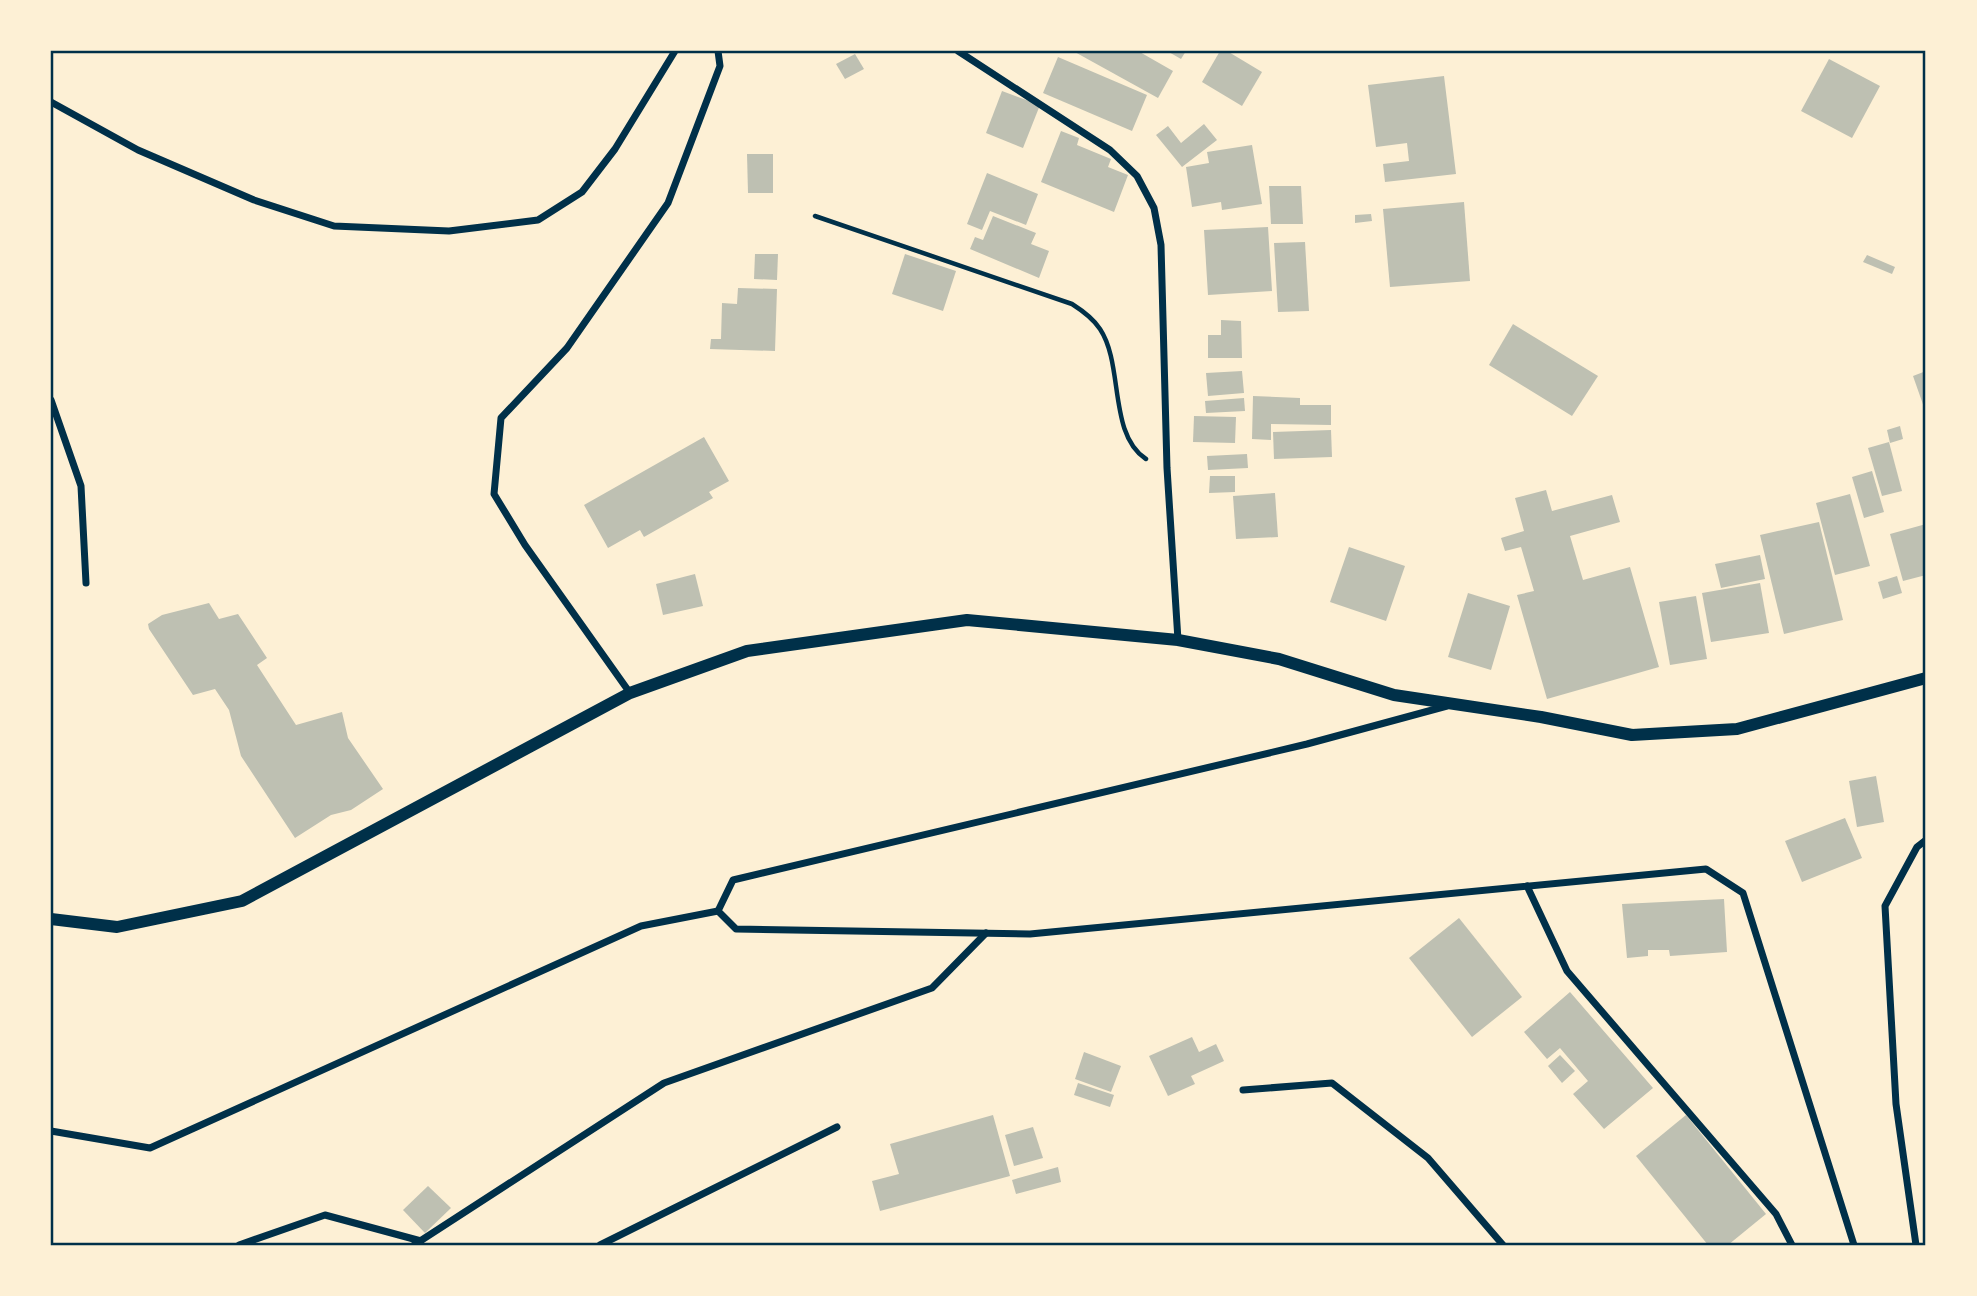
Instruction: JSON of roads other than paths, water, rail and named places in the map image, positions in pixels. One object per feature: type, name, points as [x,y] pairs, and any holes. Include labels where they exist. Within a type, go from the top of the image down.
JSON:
[{"type":"street","points":[[51,102],[138,150],[254,200],[334,226],[449,231],[538,220],[582,192],[615,149],[675,51]]},
{"type":"street","points":[[630,693],[525,545],[494,494],[501,418],[567,348],[668,203],[720,66],[718,51]]},
{"type":"street","points":[[958,51],[1110,150],[1137,176],[1154,208],[1161,245],[1167,468],[1178,640]]},
{"type":"street","points":[[51,400],[81,486],[86,583]]},
{"type":"street","points":[[51,919],[117,927],[242,901],[630,693],[747,651],[967,620],[1178,640],[1279,659],[1394,695],[1541,717],[1632,735],[1737,729],[1926,678]]},
{"type":"street","points":[[718,911],[733,880],[1307,744],[1454,704]]},
{"type":"street","points":[[1916,1245],[1896,1104],[1885,906],[1917,847],[1926,840]]},
{"type":"street","points":[[718,911],[736,929],[1030,934],[1706,869],[1743,893],[1854,1245]]},
{"type":"street","points":[[1527,886],[1567,971],[1776,1214],[1792,1245]]},
{"type":"street","points":[[51,1131],[149,1148],[642,926],[718,911]]},
{"type":"street","points":[[239,1245],[324,1215],[418,1243],[664,1083],[932,988],[986,933]]},
{"type":"street","points":[[1244,1090],[1332,1083],[1427,1158],[1503,1245]]},
{"type":"street","points":[[600,1245],[837,1127]]}]
